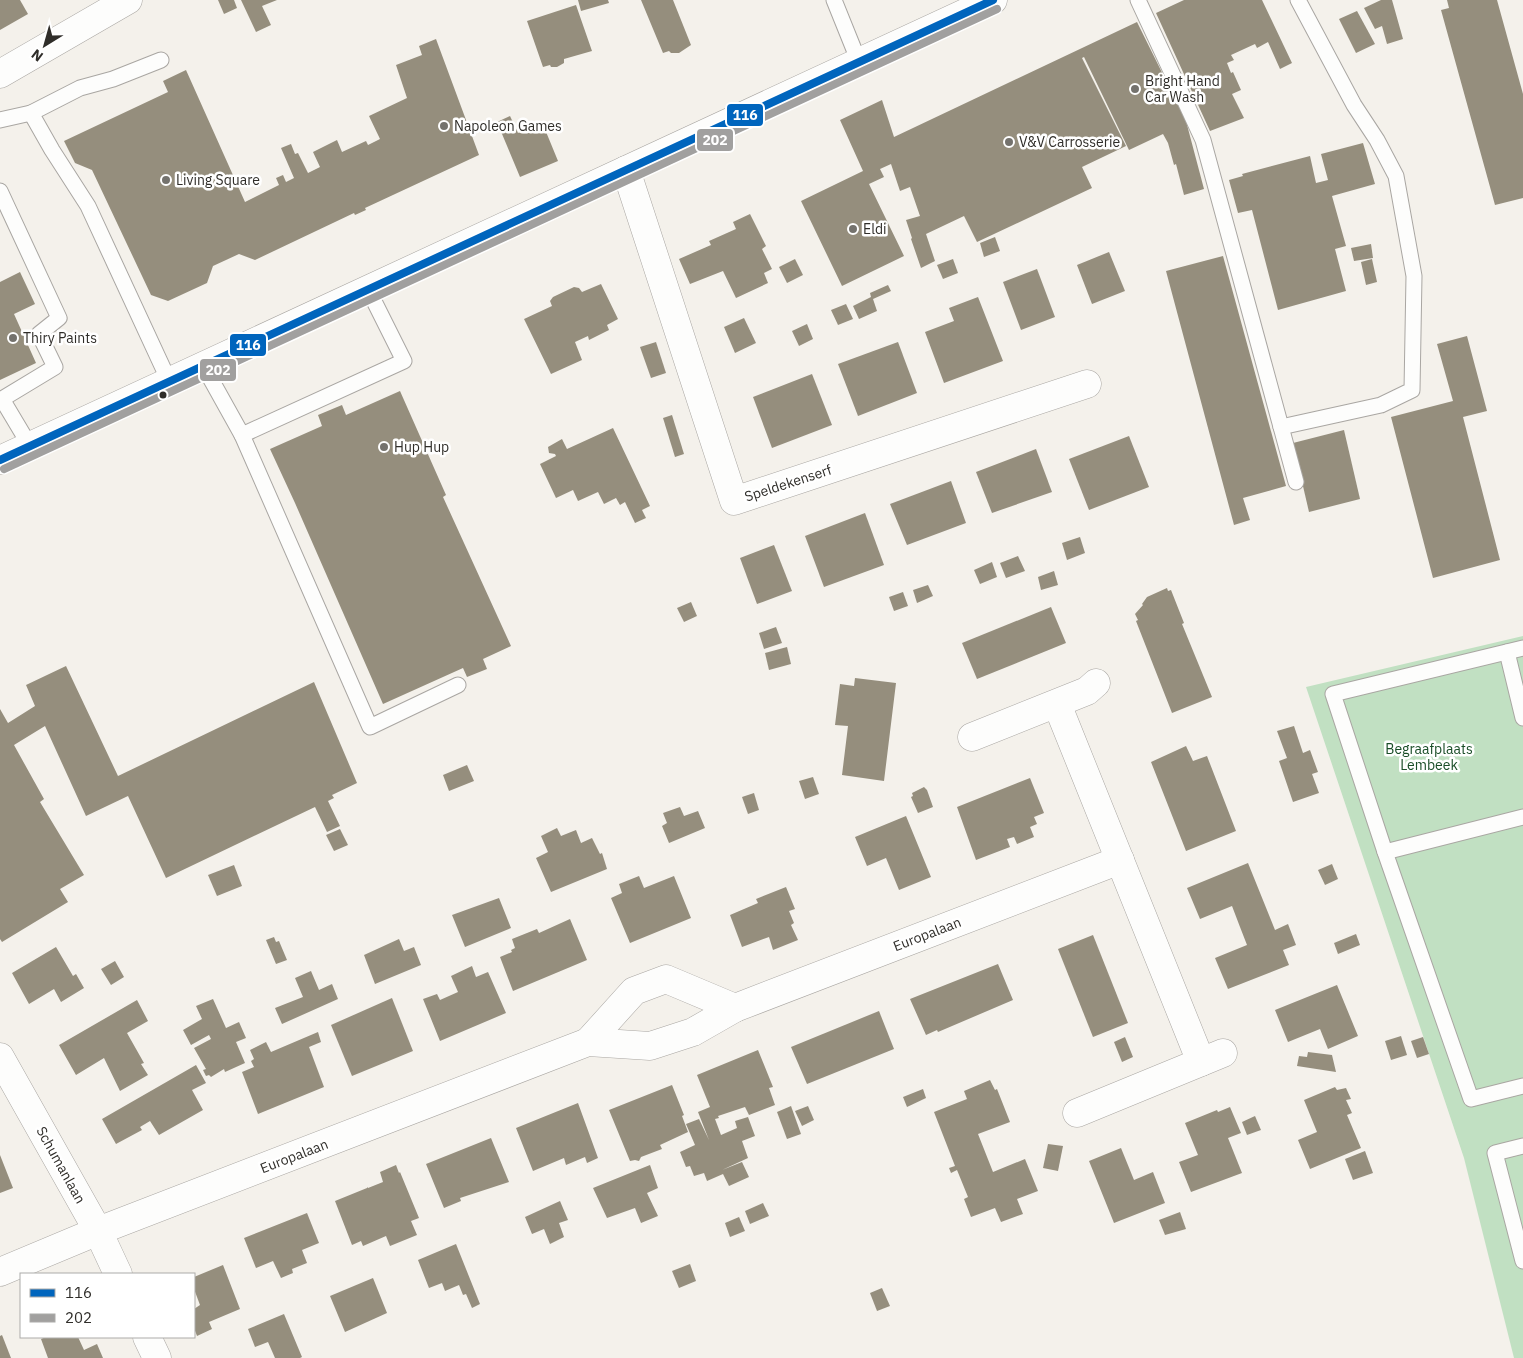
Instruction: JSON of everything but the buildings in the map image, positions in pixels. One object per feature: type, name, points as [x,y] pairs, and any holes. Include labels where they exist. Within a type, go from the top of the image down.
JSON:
[{"type":"street","points":[[0,74],[128,0]]},
{"type":"street","points":[[0,460],[993,0]]},
{"type":"street","name":"Speldekenserf","points":[[626,170],[734,501],[1087,384]]},
{"type":"street","points":[[972,737],[1087,691],[1096,683]]},
{"type":"street","points":[[1057,704],[1120,860],[1212,1058],[1078,1113]]},
{"type":"street","name":"Europalaan","points":[[0,1272],[98,1231],[588,1042],[650,1046],[693,1032],[735,1008],[1120,860]]},
{"type":"street","name":"Europalaan","points":[[588,1042],[634,991],[666,979],[735,1008]]},
{"type":"street","name":"Schumanlaan","points":[[0,1057],[98,1231],[118,1273]]},
{"type":"street","points":[[147,1338],[157,1358]]},
{"type":"lane","points":[[834,0],[859,62]]},
{"type":"lane","points":[[1138,0],[1204,140],[1296,482]]},
{"type":"lane","points":[[1281,427],[1381,405],[1412,390],[1414,276],[1396,176],[1377,140],[1354,105],[1298,0]]},
{"type":"lane","points":[[0,120],[31,113],[80,88],[113,79],[161,60]]},
{"type":"lane","points":[[31,113],[88,206],[169,381]]},
{"type":"lane","points":[[0,191],[59,318],[39,334],[55,367],[2,399],[30,446]]},
{"type":"lane","points":[[242,435],[404,361],[368,289]]},
{"type":"lane","points":[[204,366],[242,435],[370,727],[458,685]]},
{"type":"lane","points":[[1523,648],[1332,694],[1471,1099],[1523,1086]]},
{"type":"lane","points":[[1507,652],[1523,718]]},
{"type":"lane","points":[[1385,852],[1523,816]]},
{"type":"lane","points":[[1523,1146],[1495,1153],[1523,1260]]},
{"type":"green space","name":"Begraafplaats Lembeek","points":[[1523,636],[1523,1358],[1514,1358],[1464,1158],[1306,687]]},
{"type":"transit line","name":"116","points":[[0,460],[993,0]]},
{"type":"transit line","name":"202","points":[[4,469],[997,9]]},
{"type":"place","name":"Bright Hand Car Wash","points":[[1135,89]]},
{"type":"place","name":"Napoleon Games","points":[[444,126]]},
{"type":"place","name":"V&V Carrosserie","points":[[1009,142]]},
{"type":"place","name":"Living Square","points":[[166,180]]},
{"type":"place","name":"Eldi","points":[[853,229]]},
{"type":"place","name":"Thiry Paints","points":[[13,338]]},
{"type":"place","name":"Hup Hup","points":[[384,447]]}]
